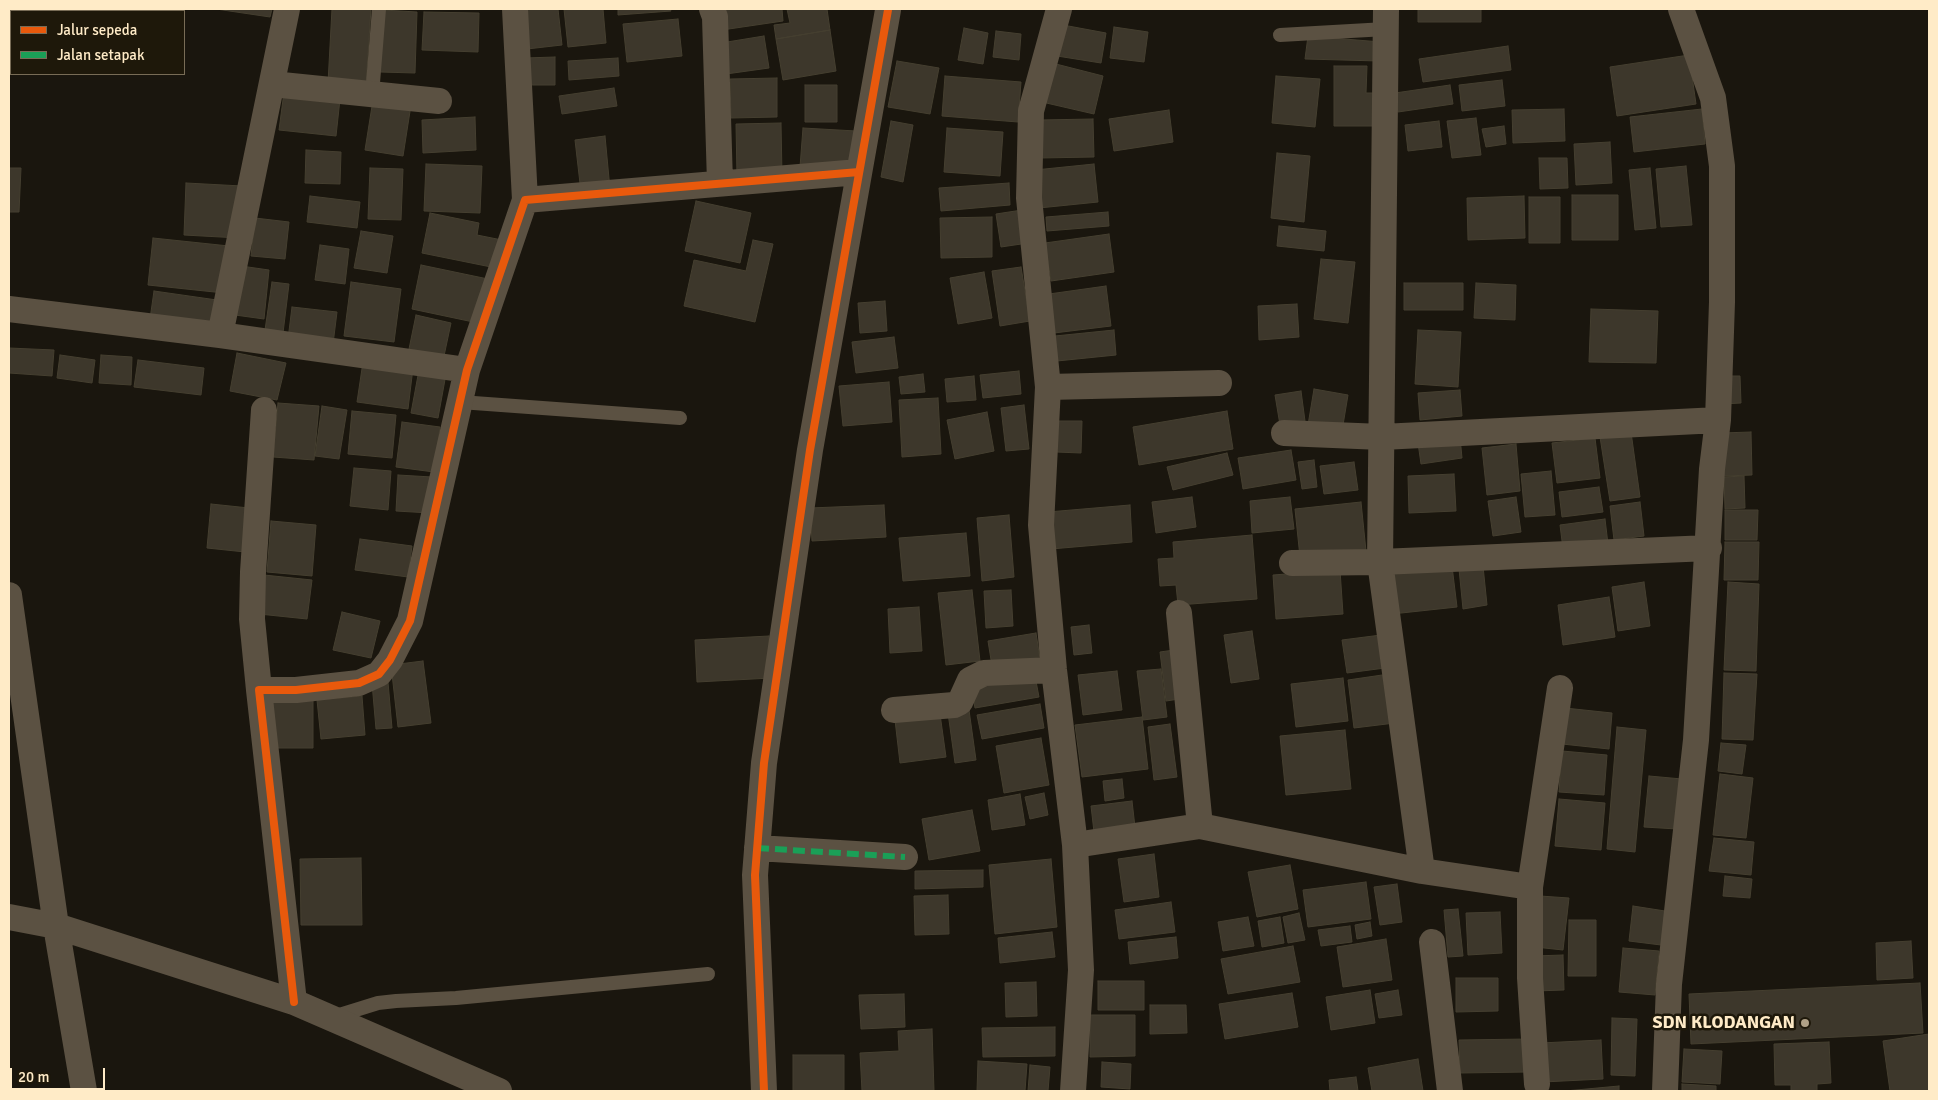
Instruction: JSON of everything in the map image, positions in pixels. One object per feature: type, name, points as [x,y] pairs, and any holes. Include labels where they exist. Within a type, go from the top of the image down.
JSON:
[{"type":"street","points":[[220,335],[286,9]]},
{"type":"street","points":[[259,690],[296,690],[359,684],[379,674],[390,660],[410,621],[467,370],[525,200],[515,9]]},
{"type":"street","points":[[712,9],[714,16],[720,183]]},
{"type":"street","points":[[1059,9],[1031,111],[1029,198],[1048,387],[1041,525],[1054,670],[1075,845],[1081,970],[1073,1091]]},
{"type":"street","points":[[1664,1091],[1669,984],[1696,740],[1709,548],[1712,469],[1718,420],[1722,166],[1713,98],[1681,9]]},
{"type":"street","points":[[764,1091],[755,875],[764,763],[809,460],[888,10]]},
{"type":"street","points":[[1386,19],[1380,562],[1422,871]]},
{"type":"street","points":[[272,84],[439,101]]},
{"type":"street","points":[[525,200],[859,172]]},
{"type":"street","points":[[9,309],[220,335],[467,370]]},
{"type":"street","points":[[1048,387],[1219,383]]},
{"type":"street","points":[[264,410],[253,572],[252,619],[294,1002]]},
{"type":"street","points":[[1284,433],[1382,437],[1718,420]]},
{"type":"street","points":[[1292,563],[1380,562],[1709,548]]},
{"type":"street","points":[[9,595],[56,926],[84,1091]]},
{"type":"street","points":[[1179,613],[1200,826]]},
{"type":"street","points":[[894,710],[954,705],[960,702],[970,680],[984,673],[1054,670]]},
{"type":"street","points":[[1536,1084],[1530,978],[1530,887],[1560,688]]},
{"type":"street","points":[[1075,845],[1200,826],[1422,871],[1530,887]]},
{"type":"street","points":[[757,848],[905,857]]},
{"type":"street","points":[[9,917],[56,926],[294,1002],[499,1091]]},
{"type":"street","points":[[1432,942],[1450,1091]]},
{"type":"lane","points":[[372,95],[378,9]]},
{"type":"lane","points":[[1280,35],[1386,19]]},
{"type":"lane","points":[[460,402],[680,418]]},
{"type":"lane","points":[[330,1018],[378,1004],[396,1001],[456,998],[708,974]]},
{"type":"building","points":[[216,9],[272,9],[270,17]]},
{"type":"building","points":[[332,9],[371,9],[366,85],[328,83]]},
{"type":"building","points":[[523,9],[558,9],[562,45],[527,49]]},
{"type":"building","points":[[564,9],[603,9],[606,43],[568,47]]},
{"type":"building","points":[[618,9],[670,9],[671,11],[618,15]]},
{"type":"building","points":[[719,9],[782,9],[783,21],[722,30]]},
{"type":"building","points":[[787,9],[827,9],[830,30],[776,39],[774,25],[790,23]]},
{"type":"building","points":[[1418,9],[1481,9],[1481,22],[1418,22]]},
{"type":"building","points":[[383,10],[417,12],[415,73],[380,72]]},
{"type":"building","points":[[424,12],[479,13],[478,52],[422,50]]},
{"type":"building","points":[[678,19],[682,56],[627,62],[623,24]]},
{"type":"building","points":[[1063,25],[1106,33],[1101,63],[1057,56]]},
{"type":"building","points":[[1114,27],[1148,32],[1144,62],[1110,58]]},
{"type":"building","points":[[964,28],[988,33],[983,64],[958,60]]},
{"type":"building","points":[[830,30],[836,71],[783,80],[776,39]]},
{"type":"building","points":[[996,31],[1021,34],[1019,60],[993,57]]},
{"type":"building","points":[[764,36],[769,68],[726,74],[721,43]]},
{"type":"building","points":[[1308,36],[1381,42],[1379,61],[1305,59]]},
{"type":"building","points":[[1508,46],[1511,70],[1423,82],[1419,59]]},
{"type":"building","points":[[1689,55],[1696,104],[1617,116],[1610,67]]},
{"type":"building","points":[[555,57],[555,85],[525,85],[525,58]]},
{"type":"building","points":[[618,58],[619,76],[569,80],[568,61]]},
{"type":"building","points":[[897,61],[939,68],[930,114],[888,107]]},
{"type":"building","points":[[1052,63],[1103,76],[1094,114],[1042,102]]},
{"type":"building","points":[[1334,66],[1367,66],[1366,93],[1382,93],[1381,126],[1334,126]]},
{"type":"building","points":[[945,76],[1021,82],[1018,122],[942,116]]},
{"type":"building","points":[[1276,76],[1320,79],[1315,127],[1272,123]]},
{"type":"building","points":[[777,78],[777,117],[731,118],[730,79]]},
{"type":"building","points":[[1502,80],[1505,106],[1462,111],[1459,85]]},
{"type":"building","points":[[805,85],[837,85],[837,122],[805,122]]},
{"type":"building","points":[[1450,85],[1453,104],[1398,112],[1395,93]]},
{"type":"building","points":[[614,88],[617,106],[562,114],[559,96]]},
{"type":"building","points":[[284,92],[340,99],[336,136],[279,130]]},
{"type":"building","points":[[373,100],[411,105],[403,156],[365,150]]},
{"type":"building","points":[[1564,109],[1565,141],[1513,143],[1512,110]]},
{"type":"building","points":[[1702,109],[1705,144],[1634,152],[1630,117]]},
{"type":"building","points":[[1169,110],[1173,142],[1114,151],[1109,119]]},
{"type":"building","points":[[475,117],[476,150],[423,153],[422,120]]},
{"type":"building","points":[[1476,118],[1481,155],[1452,158],[1447,121]]},
{"type":"building","points":[[1093,119],[1094,157],[1040,158],[1040,120]]},
{"type":"building","points":[[891,121],[913,125],[903,182],[881,177]]},
{"type":"building","points":[[1439,121],[1442,147],[1408,151],[1405,125]]},
{"type":"building","points":[[781,123],[782,175],[737,176],[736,124]]},
{"type":"building","points":[[1504,126],[1506,144],[1486,147],[1482,129]]},
{"type":"building","points":[[803,128],[856,131],[854,169],[800,167]]},
{"type":"building","points":[[947,128],[1003,132],[1000,176],[944,172]]},
{"type":"building","points":[[605,136],[610,189],[581,192],[575,140]]},
{"type":"building","points":[[1610,142],[1612,183],[1576,185],[1574,144]]},
{"type":"building","points":[[306,150],[341,152],[340,184],[305,183]]},
{"type":"building","points":[[1277,153],[1310,156],[1304,222],[1271,218]]},
{"type":"building","points":[[1539,158],[1567,158],[1568,188],[1540,189]]},
{"type":"building","points":[[426,164],[482,166],[480,213],[424,211]]},
{"type":"building","points":[[1094,164],[1098,202],[1039,208],[1035,170]]},
{"type":"building","points":[[1686,166],[1692,225],[1661,227],[1656,169]]},
{"type":"building","points":[[9,168],[21,168],[19,212],[9,212]]},
{"type":"building","points":[[370,168],[403,169],[401,220],[368,219]]},
{"type":"building","points":[[1650,168],[1656,228],[1635,230],[1629,170]]},
{"type":"building","points":[[186,183],[242,186],[239,238],[184,235]]},
{"type":"building","points":[[1009,183],[1010,205],[941,211],[939,188]]},
{"type":"building","points":[[1572,195],[1618,195],[1618,240],[1572,240]]},
{"type":"building","points":[[310,196],[360,202],[357,228],[307,222]]},
{"type":"building","points":[[1524,196],[1525,238],[1468,240],[1467,198]]},
{"type":"building","points":[[1529,197],[1560,197],[1560,243],[1529,243]]},
{"type":"building","points":[[696,201],[751,213],[740,263],[685,251]]},
{"type":"building","points":[[1022,210],[1028,243],[1001,247],[996,214]]},
{"type":"building","points":[[1108,212],[1109,226],[1047,231],[1046,217]]},
{"type":"building","points":[[430,213],[479,223],[477,235],[502,240],[496,268],[422,253]]},
{"type":"building","points":[[992,217],[992,257],[941,258],[940,218]]},
{"type":"building","points":[[255,218],[289,222],[285,259],[251,256]]},
{"type":"building","points":[[1279,226],[1326,231],[1324,251],[1277,246]]},
{"type":"building","points":[[361,231],[393,236],[387,273],[354,268]]},
{"type":"building","points":[[1109,234],[1114,272],[1051,281],[1045,243]]},
{"type":"building","points":[[153,238],[229,246],[224,293],[148,285]]},
{"type":"building","points":[[753,240],[773,244],[755,322],[684,306],[694,260],[746,271]]},
{"type":"building","points":[[320,245],[349,249],[345,284],[315,280]]},
{"type":"building","points":[[1321,259],[1355,262],[1348,323],[1314,319]]},
{"type":"building","points":[[421,265],[488,279],[478,323],[412,309]]},
{"type":"building","points":[[241,266],[269,270],[264,319],[235,315]]},
{"type":"building","points":[[1021,267],[1030,321],[1000,326],[992,271]]},
{"type":"building","points":[[984,272],[992,318],[958,324],[950,278]]},
{"type":"building","points":[[272,282],[289,284],[283,333],[265,330]]},
{"type":"building","points":[[351,282],[401,289],[394,342],[344,336]]},
{"type":"building","points":[[1404,283],[1463,283],[1463,310],[1404,310]]},
{"type":"building","points":[[1476,283],[1516,285],[1515,320],[1474,318]]},
{"type":"building","points":[[1106,286],[1111,326],[1054,333],[1049,294]]},
{"type":"building","points":[[154,291],[217,300],[214,328],[150,319]]},
{"type":"building","points":[[885,301],[887,331],[860,333],[858,303]]},
{"type":"building","points":[[1297,304],[1299,337],[1259,340],[1258,306]]},
{"type":"building","points":[[292,307],[337,312],[333,344],[288,339]]},
{"type":"building","points":[[1591,309],[1658,311],[1656,363],[1589,362]]},
{"type":"building","points":[[416,315],[451,323],[444,356],[409,349]]},
{"type":"building","points":[[1114,330],[1116,355],[1057,361],[1055,336]]},
{"type":"building","points":[[1418,330],[1461,332],[1458,387],[1415,384]]},
{"type":"building","points":[[894,337],[898,368],[856,373],[852,342]]},
{"type":"building","points":[[9,348],[54,350],[52,376],[9,373]]},
{"type":"building","points":[[237,353],[286,363],[277,400],[230,391]]},
{"type":"building","points":[[60,355],[95,360],[92,383],[57,378]]},
{"type":"building","points":[[101,355],[132,357],[131,385],[99,383]]},
{"type":"building","points":[[138,360],[204,368],[201,395],[134,387]]},
{"type":"building","points":[[363,362],[413,368],[408,409],[357,402]]},
{"type":"building","points":[[419,370],[446,374],[438,418],[411,413]]},
{"type":"building","points":[[1019,371],[1021,394],[983,398],[980,375]]},
{"type":"building","points":[[923,374],[925,392],[901,394],[899,377]]},
{"type":"building","points":[[974,376],[976,400],[947,402],[945,379]]},
{"type":"building","points":[[1721,376],[1740,376],[1741,403],[1722,404]]},
{"type":"building","points":[[889,382],[892,422],[843,426],[839,386]]},
{"type":"building","points":[[1314,389],[1348,395],[1342,431],[1308,425]]},
{"type":"building","points":[[1460,390],[1462,416],[1420,420],[1418,393]]},
{"type":"building","points":[[1301,391],[1305,421],[1280,425],[1275,395]]},
{"type":"building","points":[[938,398],[941,454],[902,457],[899,400]]},
{"type":"building","points":[[278,403],[319,406],[314,460],[273,457]]},
{"type":"building","points":[[1024,405],[1029,449],[1006,451],[1001,408]]},
{"type":"building","points":[[322,406],[347,410],[339,459],[315,456]]},
{"type":"building","points":[[352,411],[396,415],[392,458],[348,454]]},
{"type":"building","points":[[1227,411],[1233,449],[1139,465],[1133,427]]},
{"type":"building","points":[[987,412],[994,451],[955,459],[947,420]]},
{"type":"building","points":[[1057,421],[1082,421],[1081,453],[1056,452]]},
{"type":"building","points":[[402,422],[440,427],[434,472],[396,467]]},
{"type":"building","points":[[1631,432],[1640,497],[1610,501],[1600,437]]},
{"type":"building","points":[[1751,432],[1752,475],[1724,476],[1722,433]]},
{"type":"building","points":[[1460,437],[1462,458],[1421,464],[1418,443]]},
{"type":"building","points":[[1595,438],[1600,478],[1557,483],[1552,443]]},
{"type":"building","points":[[1516,444],[1520,491],[1487,495],[1482,448]]},
{"type":"building","points":[[1291,450],[1296,480],[1243,489],[1238,458]]},
{"type":"building","points":[[1227,453],[1233,475],[1173,490],[1167,467]]},
{"type":"building","points":[[1314,460],[1317,487],[1302,489],[1298,462]]},
{"type":"building","points":[[1354,462],[1358,490],[1324,494],[1320,466]]},
{"type":"building","points":[[354,468],[391,471],[388,510],[350,506]]},
{"type":"building","points":[[1551,471],[1555,515],[1525,517],[1521,474]]},
{"type":"building","points":[[1454,474],[1456,511],[1409,513],[1408,476]]},
{"type":"building","points":[[398,475],[432,477],[430,513],[396,511]]},
{"type":"building","points":[[1744,476],[1745,508],[1725,509],[1724,477]]},
{"type":"building","points":[[1599,487],[1603,512],[1562,517],[1559,492]]},
{"type":"building","points":[[1192,497],[1196,527],[1156,533],[1152,502]]},
{"type":"building","points":[[1290,497],[1294,529],[1252,533],[1250,501]]},
{"type":"building","points":[[1516,497],[1521,532],[1493,536],[1488,501]]},
{"type":"building","points":[[1361,502],[1366,551],[1300,557],[1295,509]]},
{"type":"building","points":[[1640,502],[1644,536],[1614,540],[1610,506]]},
{"type":"building","points":[[211,504],[249,508],[245,552],[207,548]]},
{"type":"building","points":[[884,505],[886,537],[812,541],[810,508]]},
{"type":"building","points":[[1130,505],[1132,542],[1051,549],[1048,512]]},
{"type":"building","points":[[1725,510],[1758,510],[1757,540],[1725,540]]},
{"type":"building","points":[[1009,515],[1014,577],[982,581],[977,518]]},
{"type":"building","points":[[1605,519],[1608,544],[1563,549],[1560,525]]},
{"type":"building","points":[[271,521],[316,525],[312,576],[267,572]]},
{"type":"building","points":[[966,533],[970,576],[903,581],[899,538]]},
{"type":"building","points":[[1252,535],[1257,599],[1178,605],[1176,585],[1160,586],[1158,559],[1174,558],[1173,542]]},
{"type":"building","points":[[360,539],[412,546],[408,577],[355,570]]},
{"type":"building","points":[[1725,542],[1759,542],[1758,580],[1724,580]]},
{"type":"building","points":[[1452,566],[1457,607],[1392,614],[1388,573]]},
{"type":"building","points":[[1483,566],[1487,605],[1463,609],[1459,569]]},
{"type":"building","points":[[1340,570],[1343,614],[1276,619],[1273,575]]},
{"type":"building","points":[[264,575],[312,580],[307,619],[259,614]]},
{"type":"building","points":[[1644,582],[1650,626],[1618,631],[1612,587]]},
{"type":"building","points":[[1728,582],[1759,584],[1756,671],[1724,670]]},
{"type":"building","points":[[972,590],[980,661],[946,665],[938,593]]},
{"type":"building","points":[[1011,590],[1013,626],[986,628],[984,591]]},
{"type":"building","points":[[1609,597],[1615,637],[1563,645],[1558,605]]},
{"type":"building","points":[[919,607],[922,651],[890,653],[888,609]]},
{"type":"building","points":[[342,612],[380,621],[371,658],[333,650]]},
{"type":"building","points":[[1089,625],[1092,653],[1074,655],[1071,627]]},
{"type":"building","points":[[1252,631],[1259,679],[1231,683],[1224,635]]},
{"type":"building","points":[[1036,633],[1040,659],[992,666],[988,641]]},
{"type":"building","points":[[1381,635],[1385,668],[1347,673],[1342,640]]},
{"type":"building","points":[[769,636],[771,678],[697,682],[695,640]]},
{"type":"building","points":[[1181,649],[1186,698],[1166,701],[1160,652]]},
{"type":"building","points":[[423,661],[431,723],[398,727],[391,665]]},
{"type":"building","points":[[1161,669],[1167,717],[1143,720],[1137,671]]},
{"type":"building","points":[[1117,671],[1122,710],[1083,715],[1078,675]]},
{"type":"building","points":[[1724,673],[1757,674],[1753,740],[1722,739]]},
{"type":"building","points":[[1389,674],[1395,723],[1354,728],[1348,680]]},
{"type":"building","points":[[1035,676],[1039,697],[975,708],[971,686]]},
{"type":"building","points":[[1343,678],[1348,721],[1296,727],[1291,684]]},
{"type":"building","points":[[388,682],[392,728],[376,729],[372,683]]},
{"type":"building","points":[[362,696],[365,735],[321,739],[317,700]]},
{"type":"building","points":[[273,699],[313,699],[313,748],[273,748]]},
{"type":"building","points":[[1040,704],[1044,728],[982,739],[977,715]]},
{"type":"building","points":[[1565,708],[1612,713],[1609,749],[1562,744]]},
{"type":"building","points":[[969,710],[976,760],[955,763],[948,713]]},
{"type":"building","points":[[940,714],[946,757],[900,763],[895,720]]},
{"type":"building","points":[[1142,717],[1148,769],[1082,777],[1075,725]]},
{"type":"building","points":[[1170,724],[1177,777],[1154,780],[1148,727]]},
{"type":"building","points":[[1617,727],[1646,730],[1635,852],[1607,849]]},
{"type":"building","points":[[1345,730],[1351,789],[1286,795],[1280,736]]},
{"type":"building","points":[[1041,738],[1049,785],[1004,793],[996,746]]},
{"type":"building","points":[[1721,743],[1746,745],[1742,774],[1718,771]]},
{"type":"building","points":[[1562,751],[1607,755],[1604,795],[1559,792]]},
{"type":"building","points":[[1720,774],[1753,778],[1746,838],[1713,835]]},
{"type":"building","points":[[1649,776],[1682,779],[1677,829],[1644,827]]},
{"type":"building","points":[[1122,779],[1124,798],[1105,801],[1103,781]]},
{"type":"building","points":[[1044,793],[1048,815],[1030,819],[1025,797]]},
{"type":"building","points":[[1020,794],[1025,825],[992,830],[988,800]]},
{"type":"building","points":[[1559,799],[1605,803],[1601,850],[1555,846]]},
{"type":"building","points":[[1132,801],[1135,827],[1094,832],[1091,806]]},
{"type":"building","points":[[972,810],[980,851],[929,860],[922,819]]},
{"type":"building","points":[[1714,838],[1754,842],[1751,875],[1709,871]]},
{"type":"building","points":[[1154,854],[1159,897],[1124,902],[1118,859]]},
{"type":"building","points":[[361,858],[362,925],[301,925],[300,859]]},
{"type":"building","points":[[1051,859],[1057,927],[995,934],[989,865]]},
{"type":"building","points":[[1290,865],[1298,909],[1257,917],[1248,872]]},
{"type":"building","points":[[983,870],[983,887],[915,889],[915,871]]},
{"type":"building","points":[[1725,876],[1752,879],[1750,898],[1723,896]]},
{"type":"building","points":[[1366,882],[1371,919],[1308,927],[1303,890]]},
{"type":"building","points":[[1397,884],[1402,922],[1380,925],[1374,887]]},
{"type":"building","points":[[948,895],[949,934],[915,935],[914,896]]},
{"type":"building","points":[[1540,896],[1569,898],[1563,950],[1535,947]]},
{"type":"building","points":[[1171,902],[1175,932],[1119,939],[1115,910]]},
{"type":"building","points":[[1633,906],[1665,911],[1661,945],[1629,941]]},
{"type":"building","points":[[1458,909],[1463,956],[1448,957],[1444,910]]},
{"type":"building","points":[[1500,912],[1502,953],[1468,955],[1466,913]]},
{"type":"building","points":[[1299,913],[1305,940],[1288,943],[1283,917]]},
{"type":"building","points":[[1248,917],[1254,946],[1223,951],[1218,922]]},
{"type":"building","points":[[1280,917],[1284,943],[1262,947],[1258,921]]},
{"type":"building","points":[[1569,920],[1596,920],[1596,976],[1568,976]]},
{"type":"building","points":[[1370,922],[1372,936],[1357,939],[1355,925]]},
{"type":"building","points":[[1350,926],[1352,942],[1321,946],[1318,930]]},
{"type":"building","points":[[1052,932],[1055,957],[1000,963],[998,938]]},
{"type":"building","points":[[1176,937],[1178,958],[1130,964],[1128,942]]},
{"type":"building","points":[[1386,939],[1392,980],[1343,987],[1337,947]]},
{"type":"building","points":[[1911,941],[1913,978],[1877,980],[1876,943]]},
{"type":"building","points":[[1293,946],[1300,982],[1228,994],[1221,959]]},
{"type":"building","points":[[1623,948],[1659,951],[1655,995],[1619,992]]},
{"type":"building","points":[[1563,955],[1564,990],[1535,991],[1534,956]]},
{"type":"building","points":[[1456,978],[1498,978],[1498,1011],[1456,1012]]},
{"type":"building","points":[[1098,981],[1144,981],[1144,1010],[1098,1010]]},
{"type":"building","points":[[1036,982],[1037,1016],[1006,1017],[1005,983]]},
{"type":"building","points":[[1920,983],[1923,1033],[1691,1044],[1689,994]]},
{"type":"building","points":[[1370,990],[1375,1023],[1331,1030],[1326,997]]},
{"type":"building","points":[[1398,990],[1402,1015],[1379,1018],[1375,994]]},
{"type":"building","points":[[1292,993],[1298,1027],[1225,1039],[1219,1004]]},
{"type":"building","points":[[904,994],[905,1027],[861,1029],[859,995]]},
{"type":"building","points":[[1150,1005],[1186,1005],[1187,1033],[1150,1034]]},
{"type":"building","points":[[1090,1015],[1135,1015],[1135,1056],[1090,1057]]},
{"type":"building","points":[[1612,1018],[1637,1019],[1635,1076],[1611,1075]]},
{"type":"building","points":[[1055,1027],[1055,1056],[983,1057],[982,1028]]},
{"type":"building","points":[[932,1029],[934,1091],[862,1091],[860,1053],[899,1051],[898,1031]]},
{"type":"building","points":[[1929,1034],[1929,1091],[1890,1091],[1883,1041]]},
{"type":"building","points":[[1528,1039],[1528,1072],[1460,1073],[1459,1040]]},
{"type":"building","points":[[1601,1040],[1603,1079],[1543,1082],[1541,1043]]},
{"type":"building","points":[[1829,1042],[1831,1083],[1817,1084],[1817,1091],[1791,1091],[1791,1085],[1775,1085],[1774,1044]]},
{"type":"building","points":[[1684,1049],[1722,1051],[1720,1084],[1682,1082]]},
{"type":"building","points":[[793,1055],[844,1055],[844,1091],[793,1091]]},
{"type":"building","points":[[1418,1059],[1423,1091],[1372,1091],[1368,1068]]},
{"type":"building","points":[[978,1061],[1027,1064],[1025,1091],[977,1091]]},
{"type":"building","points":[[1102,1062],[1131,1064],[1130,1089],[1101,1087]]},
{"type":"building","points":[[1030,1065],[1050,1067],[1048,1091],[1028,1091]]},
{"type":"building","points":[[1356,1077],[1358,1091],[1330,1091],[1329,1080]]},
{"type":"building","points":[[1682,1084],[1716,1086],[1716,1091],[1682,1091]]},
{"type":"building","points":[[1619,1086],[1619,1091],[1565,1091]]},
{"type":"marked path","points":[[757,848],[905,857]]},
{"type":"cycle path","points":[[764,1091],[755,875],[764,763],[810,450],[888,10]]},
{"type":"cycle path","points":[[294,1002],[259,690],[296,690],[359,683],[379,674],[390,660],[410,621],[467,370],[525,200],[859,172]]},
{"type":"place","name":"SDN KLODANGAN","points":[[1805,1023]]}]
